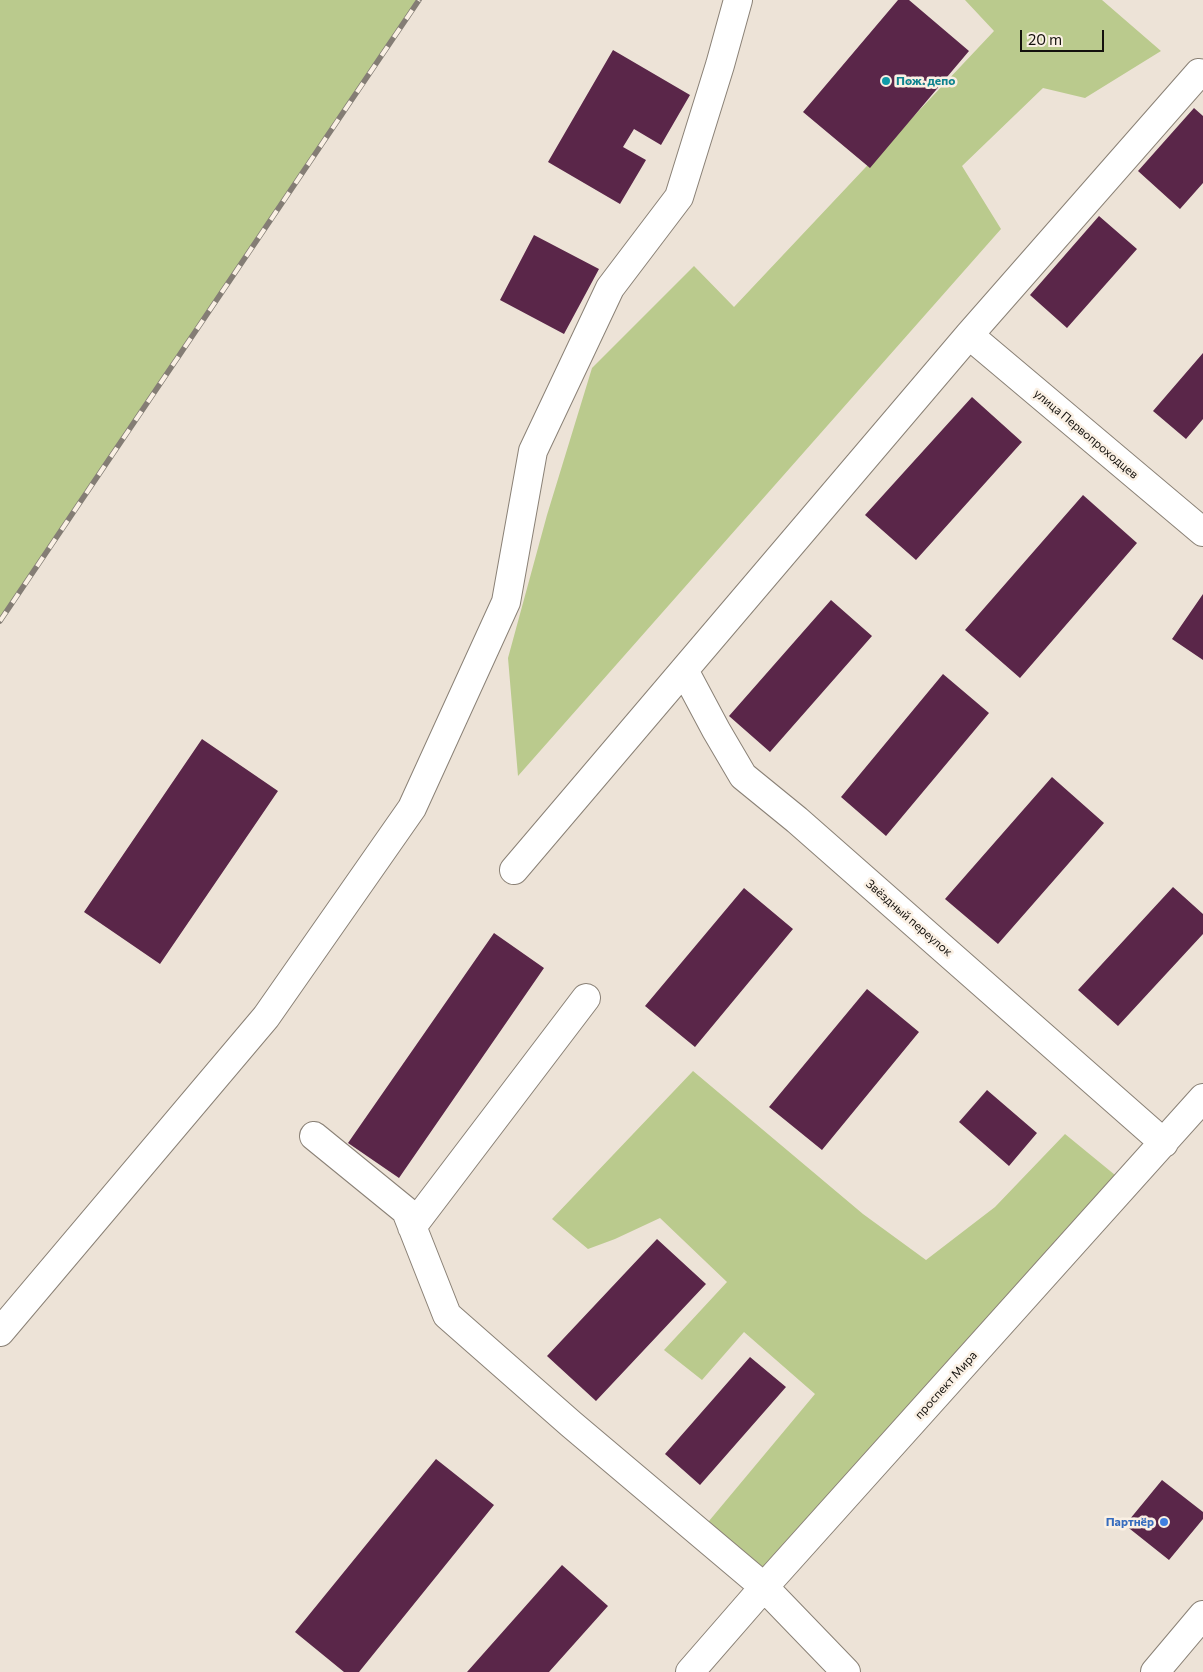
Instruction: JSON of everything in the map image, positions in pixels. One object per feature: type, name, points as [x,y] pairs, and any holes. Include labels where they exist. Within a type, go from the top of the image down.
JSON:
[{"type":"street","points":[[0,1332],[266,1017],[412,808],[506,602],[533,451],[610,288],[680,197],[738,0]]},
{"type":"street","points":[[514,870],[969,335],[1201,74]]},
{"type":"street","name":"улица Первопроходцев","points":[[969,335],[1203,532]]},
{"type":"street","name":"Звёздный переулок","points":[[684,670],[743,776],[797,820],[1164,1142]]},
{"type":"street","points":[[412,1227],[586,998]]},
{"type":"street","name":"проспект Мира","points":[[690,1672],[1203,1098]]},
{"type":"street","points":[[314,1136],[406,1211],[447,1315],[571,1424],[764,1587],[846,1672]]},
{"type":"street","points":[[1155,1672],[1203,1615]]},
{"type":"green space","points":[[0,0],[417,0],[0,621]]},
{"type":"green space","points":[[965,0],[1102,0],[1161,51],[1085,98],[1043,88],[962,166],[1001,229],[518,776],[508,658],[547,515],[592,368],[694,266],[734,307],[994,31]]},
{"type":"green space","points":[[693,1071],[863,1214],[926,1260],[995,1207],[1065,1134],[1126,1184],[764,1587],[699,1533],[815,1394],[744,1332],[702,1380],[664,1350],[727,1282],[660,1218],[588,1249],[552,1219]]},
{"type":"building","name":"Пож. депо","points":[[898,0],[909,0],[969,51],[870,168],[803,112]]},
{"type":"building","points":[[613,50],[690,95],[661,145],[634,129],[623,147],[646,160],[620,204],[548,162]]},
{"type":"building","points":[[1194,108],[1203,116],[1203,183],[1180,209],[1138,171]]},
{"type":"building","points":[[1099,216],[1137,249],[1067,328],[1030,295]]},
{"type":"building","points":[[534,235],[599,269],[564,334],[500,300]]},
{"type":"building","points":[[1203,353],[1203,419],[1186,439],[1153,411]]},
{"type":"building","points":[[972,397],[1022,442],[916,560],[865,515]]},
{"type":"building","points":[[1083,495],[1137,543],[1020,678],[965,630]]},
{"type":"building","points":[[1203,594],[1203,660],[1172,639]]},
{"type":"building","points":[[831,600],[872,636],[770,752],[729,716]]},
{"type":"building","points":[[943,674],[989,713],[886,836],[841,797]]},
{"type":"building","points":[[202,739],[278,791],[160,964],[84,912]]},
{"type":"building","points":[[1052,777],[1104,823],[998,944],[945,899]]},
{"type":"building","points":[[1173,887],[1203,914],[1203,934],[1118,1026],[1078,990]]},
{"type":"building","points":[[744,888],[793,929],[695,1047],[645,1006]]},
{"type":"building","points":[[494,933],[544,968],[399,1178],[348,1143]]},
{"type":"building","points":[[867,989],[919,1032],[822,1150],[769,1107]]},
{"type":"building","points":[[987,1090],[1037,1133],[1009,1166],[959,1122]]},
{"type":"building","points":[[657,1239],[706,1284],[596,1401],[547,1356]]},
{"type":"building","points":[[750,1357],[786,1387],[700,1485],[665,1454]]},
{"type":"building","points":[[436,1459],[494,1505],[359,1672],[344,1672],[295,1632]]},
{"type":"building","name":"Партнёр","points":[[1162,1480],[1203,1512],[1203,1519],[1169,1560],[1125,1525]]},
{"type":"building","points":[[562,1565],[608,1606],[549,1672],[467,1672]]},
{"type":"railway","points":[[0,621],[419,0]]},
{"type":"place","name":"Пож. депо","points":[[886,81]]},
{"type":"place","name":"Партнёр","points":[[1164,1522]]}]
